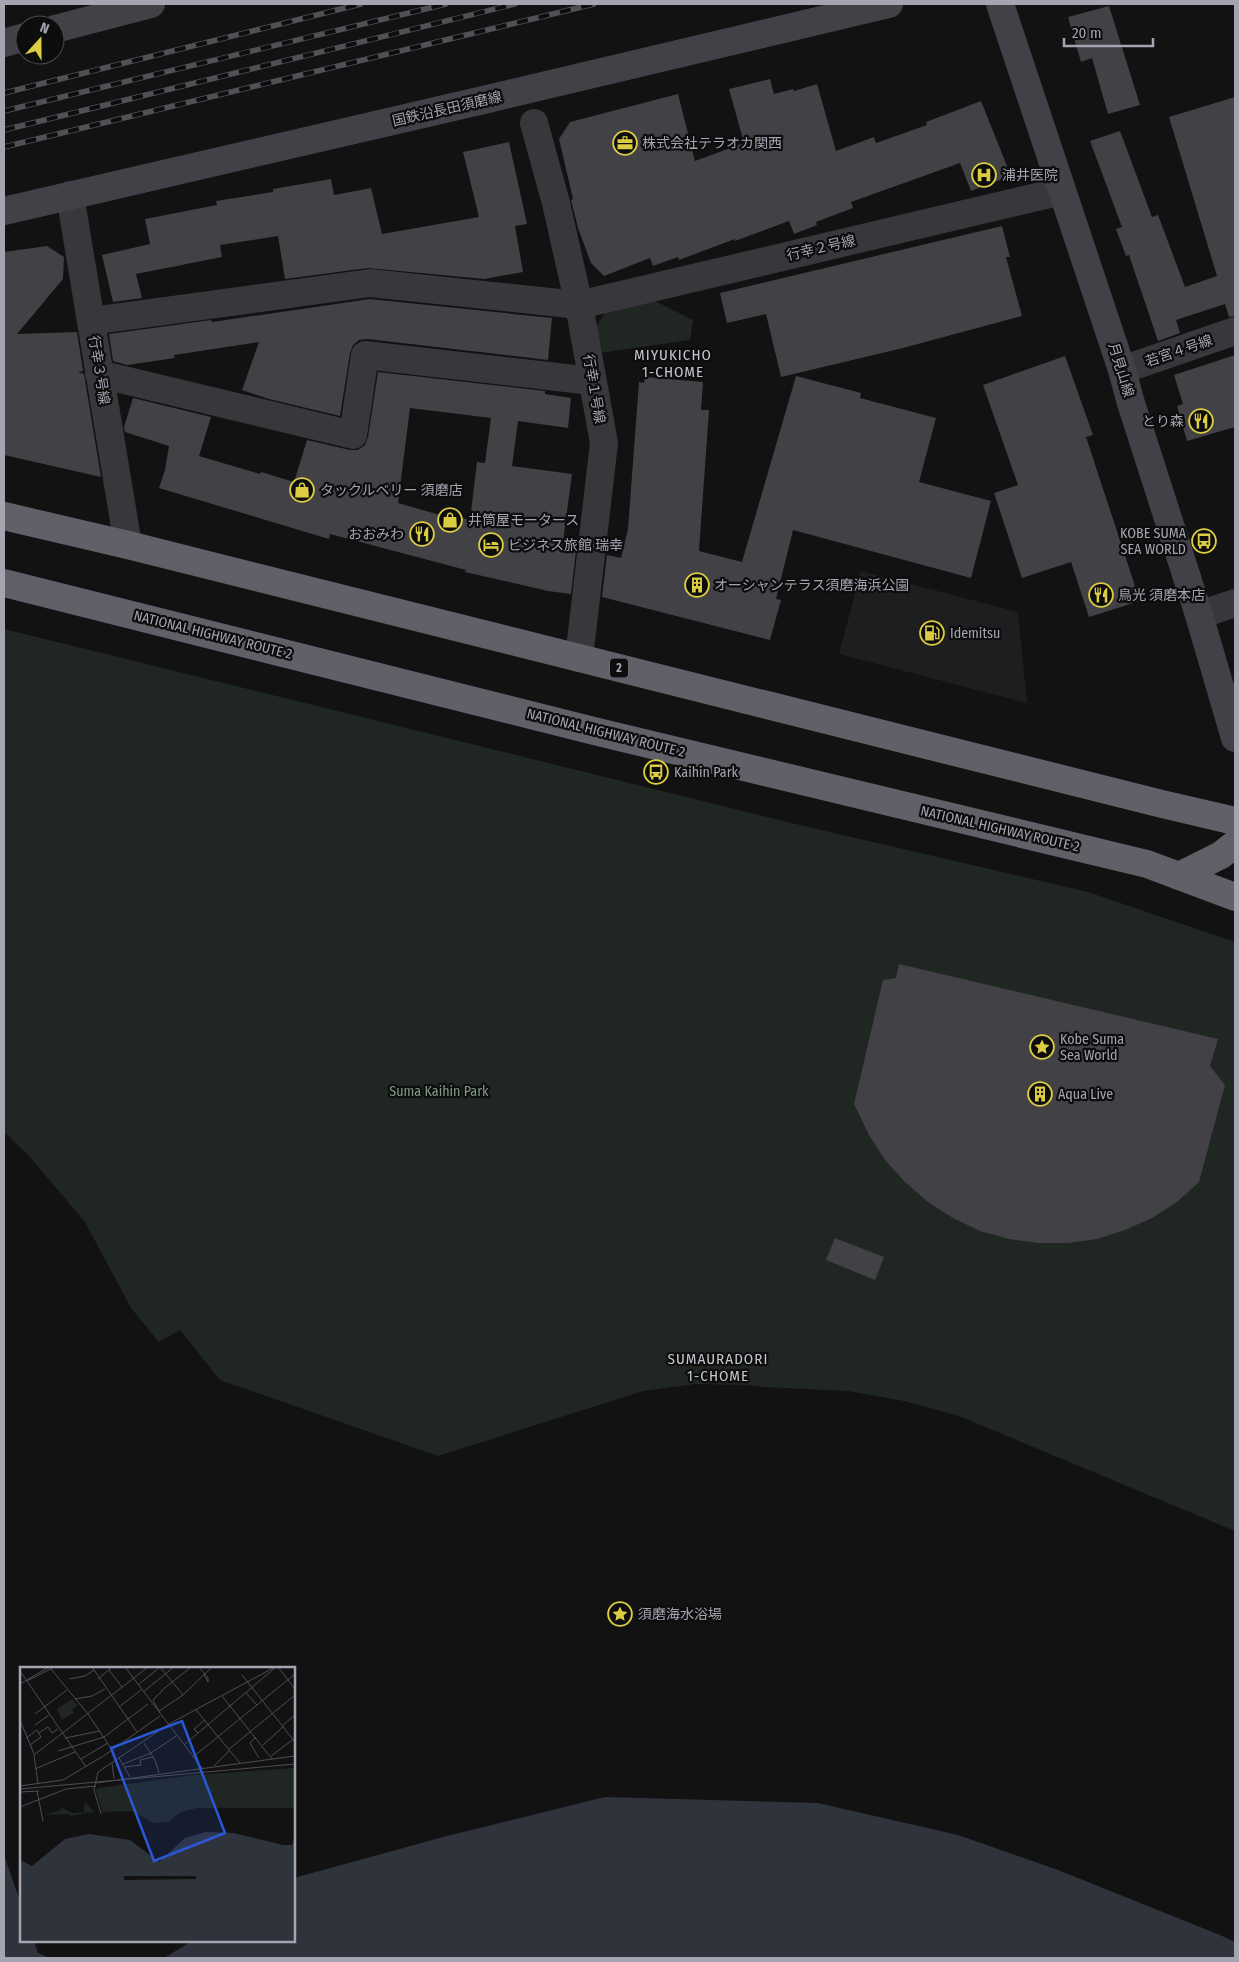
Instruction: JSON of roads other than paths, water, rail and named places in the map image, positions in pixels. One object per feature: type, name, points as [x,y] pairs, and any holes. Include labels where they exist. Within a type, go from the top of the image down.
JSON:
[{"type":"highway","name":"2","points":[[4,516],[128,545],[1235,821]]},
{"type":"highway","name":"NATIONAL HIGHWAY ROUTE 2","points":[[4,583],[575,726],[1146,864],[1235,897]]},
{"type":"highway","points":[[1179,876],[1220,855],[1235,844]]},
{"type":"street","points":[[65,26],[151,4]]},
{"type":"street","name":"国鉄沿長田須磨線","points":[[4,211],[889,4]]},
{"type":"street","name":"月見山線","points":[[1000,4],[1122,370],[1199,615],[1235,738]]},
{"type":"street","name":"行幸１号線","points":[[534,123],[556,203],[579,305],[604,443],[579,658]]},
{"type":"street","name":"行幸２号線","points":[[91,321],[370,283],[579,305],[1062,191]]},
{"type":"street","name":"行幸３号線","points":[[70,195],[128,545]]},
{"type":"street","name":"若宮４号線","points":[[1122,370],[1235,331]]},
{"type":"street","points":[[99,374],[353,435],[365,355],[592,381]]},
{"type":"street","points":[[1199,615],[1235,603]]},
{"type":"railway","points":[[4,93],[361,4]]},
{"type":"railway","points":[[4,111],[446,4]]},
{"type":"railway","points":[[4,130],[515,4]]},
{"type":"railway","points":[[4,147],[594,4]]},
{"type":"place","name":"株式会社テラオカ関西","points":[[625,143]]},
{"type":"place","name":"浦井医院","points":[[984,175]]},
{"type":"place","name":"とり森","points":[[1201,421]]},
{"type":"place","name":"タックルベリー 須磨店","points":[[302,490]]},
{"type":"place","name":"井筒屋モータース","points":[[450,520]]},
{"type":"place","name":"おおみわ","points":[[422,534]]},
{"type":"place","name":"KOBE SUMA SEA WORLD","points":[[1204,541]]},
{"type":"place","name":"ビジネス旅館 瑞幸","points":[[491,545]]},
{"type":"place","name":"オーシャンテラス須磨海浜公園","points":[[697,585]]},
{"type":"place","name":"鳥光 須磨本店","points":[[1101,595]]},
{"type":"place","name":"Idemitsu","points":[[932,633]]},
{"type":"place","name":"Kaihin Park","points":[[656,772]]},
{"type":"place","name":"Kobe Suma Sea World","points":[[1042,1047]]},
{"type":"place","name":"Aqua Live","points":[[1040,1094]]},
{"type":"place","name":"須磨海水浴場","points":[[620,1614]]},
{"type":"district","name":"MIYUKICHO 1-CHOME","points":[[673,364]]},
{"type":"district","name":"SUMAURADORI 1-CHOME","points":[[718,1368]]},
{"type":"park label","name":"Suma Kaihin Park","points":[[439,1091]]}]
